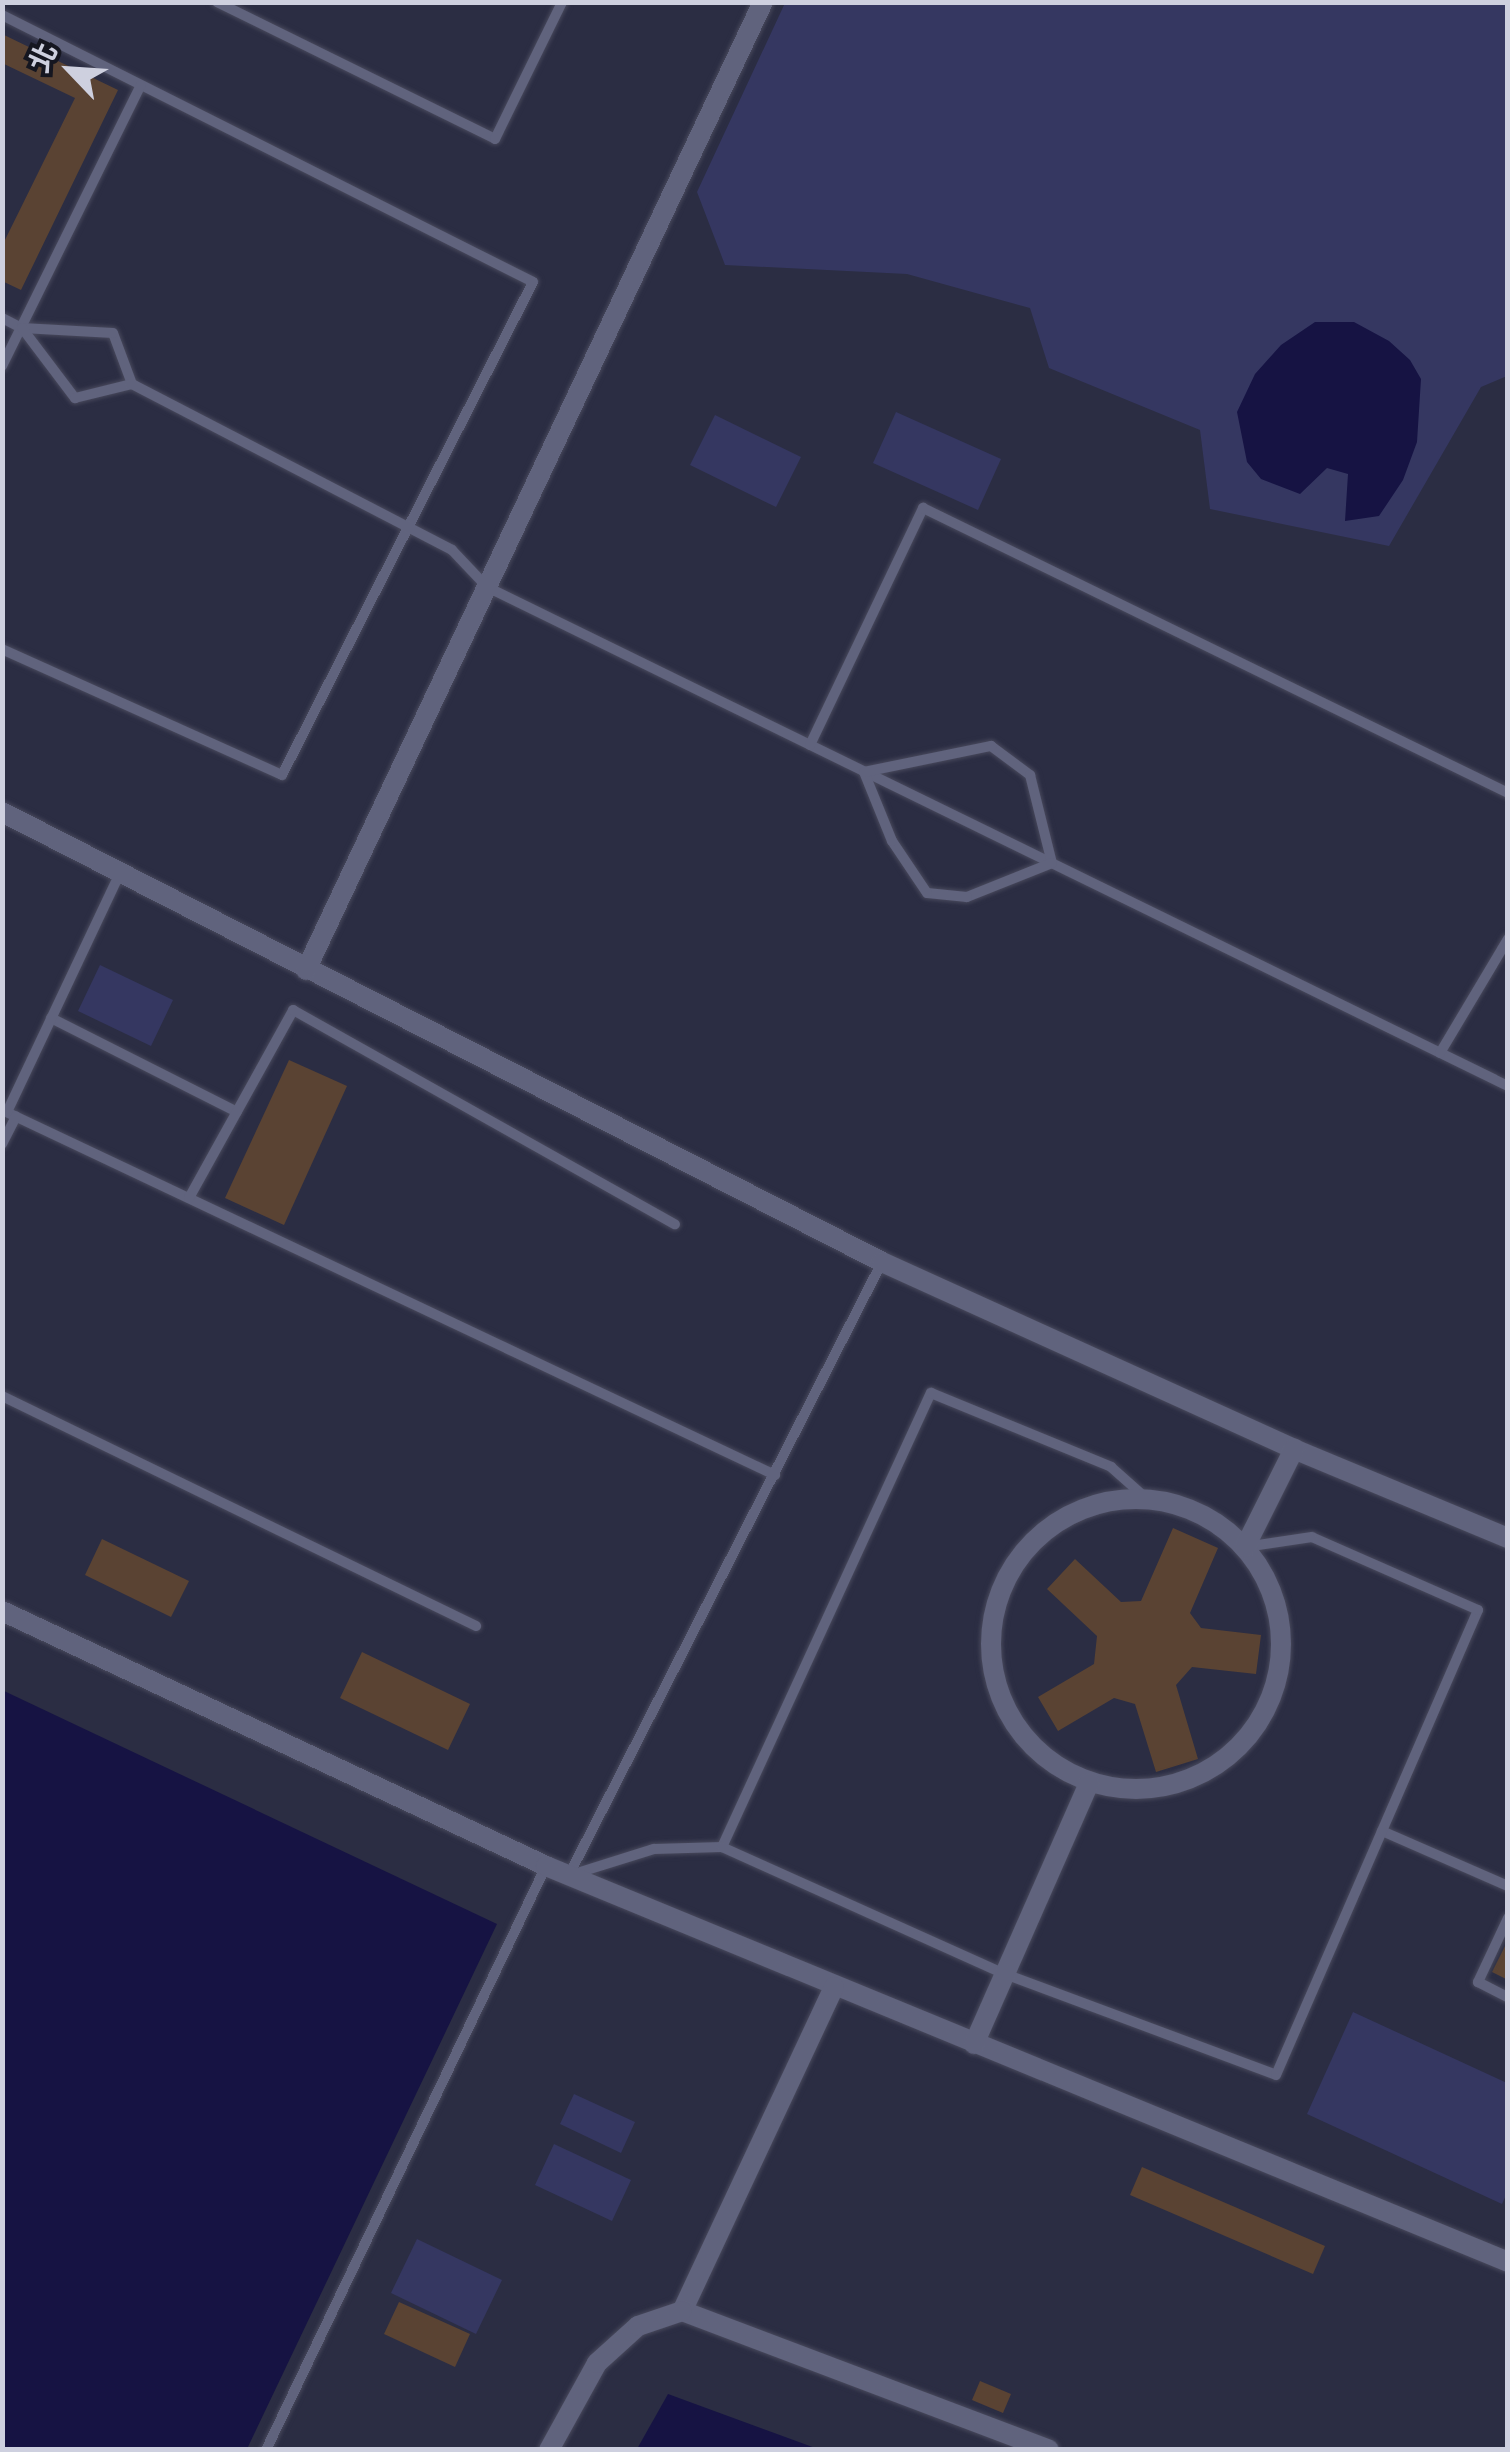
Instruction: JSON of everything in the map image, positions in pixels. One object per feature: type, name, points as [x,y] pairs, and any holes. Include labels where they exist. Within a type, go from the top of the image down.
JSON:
[{"type":"street","points":[[306,970],[763,2]]},
{"type":"street","points":[[2,812],[882,1262],[1294,1448],[1508,1538]]},
{"type":"street","points":[[1245,1547],[1294,1448]]},
{"type":"street","points":[[1146,1498],[1183,1506],[1217,1522],[1245,1547],[1274,1598],[1281,1641],[1276,1685],[1248,1737],[1228,1758],[1176,1785],[1146,1790],[1088,1783],[1057,1768],[1030,1745],[1010,1717],[996,1685],[991,1651],[994,1616],[1005,1582],[1023,1553],[1048,1528],[1095,1506],[1146,1498]]},
{"type":"street","points":[[2,1611],[568,1876],[1508,2262]]},
{"type":"street","points":[[974,2044],[1088,1783]]},
{"type":"street","points":[[682,2311],[834,1987]]},
{"type":"street","points":[[549,2450],[597,2363],[638,2326],[682,2311],[1049,2450]]},
{"type":"lane","points":[[217,2],[495,139],[562,2]]},
{"type":"lane","points":[[2,16],[533,282],[282,776],[2,649]]},
{"type":"lane","points":[[2,366],[141,85]]},
{"type":"lane","points":[[2,318],[22,328],[112,333],[132,384],[452,550],[487,587],[1508,1086]]},
{"type":"lane","points":[[22,328],[76,398],[132,384]]},
{"type":"lane","points":[[810,745],[922,508],[1508,794]]},
{"type":"lane","points":[[864,772],[990,746],[1030,776],[1052,864]]},
{"type":"lane","points":[[864,772],[892,841],[927,893],[967,897],[1052,864]]},
{"type":"lane","points":[[2,1144],[8,1113],[120,872]]},
{"type":"lane","points":[[1440,1053],[1508,939]]},
{"type":"lane","points":[[189,1198],[294,1010],[676,1224]]},
{"type":"lane","points":[[51,1018],[237,1112]]},
{"type":"lane","points":[[8,1113],[775,1475]]},
{"type":"lane","points":[[568,1876],[882,1262]]},
{"type":"lane","points":[[722,1847],[931,1394],[1111,1467],[1146,1498]]},
{"type":"lane","points":[[2,1396],[476,1626]]},
{"type":"lane","points":[[568,1876],[654,1850],[722,1847],[1005,1974],[1276,2075],[1478,1610],[1312,1537],[1245,1547]]},
{"type":"lane","points":[[1382,1831],[1508,1886]]},
{"type":"lane","points":[[266,2450],[546,1866]]},
{"type":"lane","points":[[1508,1918],[1478,1982],[1508,1997]]},
{"type":"shaded area","points":[[785,3],[1507,3],[1507,376],[1481,387],[1389,546],[1210,509],[1200,430],[1049,368],[1030,308],[907,274],[725,265],[697,192]]},
{"type":"shaded area","points":[[1315,322],[1354,322],[1389,341],[1410,360],[1421,379],[1417,442],[1403,480],[1379,516],[1345,521],[1348,474],[1327,468],[1300,494],[1261,479],[1247,462],[1237,412],[1255,374],[1281,345]]},
{"type":"shaded area","points":[[896,412],[1001,459],[978,510],[873,463]]},
{"type":"shaded area","points":[[715,415],[801,457],[776,507],[690,465]]},
{"type":"shaded area","points":[[100,965],[173,1000],[151,1046],[78,1011]]},
{"type":"shaded area","points":[[2,1690],[497,1924],[247,2449],[3,2449]]},
{"type":"shaded area","points":[[1353,2012],[1507,2083],[1507,2193],[1502,2204],[1307,2114]]},
{"type":"shaded area","points":[[574,2094],[635,2122],[621,2153],[560,2124]]},
{"type":"shaded area","points":[[554,2144],[631,2180],[612,2221],[535,2185]]},
{"type":"shaded area","points":[[417,2239],[502,2280],[476,2334],[391,2293]]},
{"type":"shaded area","points":[[668,2394],[818,2449],[637,2449]]},
{"type":"building","points":[[2,34],[118,90],[21,290],[2,281],[2,246],[75,98],[2,63]]},
{"type":"building","points":[[289,1060],[347,1086],[284,1225],[225,1198]]},
{"type":"building","points":[[1173,1528],[1218,1548],[1190,1613],[1201,1628],[1261,1635],[1256,1674],[1192,1667],[1176,1685],[1198,1759],[1156,1772],[1135,1704],[1114,1698],[1058,1731],[1038,1697],[1094,1664],[1097,1636],[1047,1589],[1075,1559],[1121,1602],[1141,1601]]},
{"type":"building","points":[[102,1539],[189,1581],[171,1617],[85,1575]]},
{"type":"building","points":[[362,1652],[470,1704],[448,1750],[340,1698]]},
{"type":"building","points":[[1508,1940],[1508,1980],[1492,1972]]},
{"type":"building","points":[[1142,2167],[1325,2246],[1313,2274],[1130,2195]]},
{"type":"building","points":[[399,2302],[470,2334],[455,2367],[384,2334]]},
{"type":"building","points":[[980,2381],[1011,2394],[1003,2413],[972,2400]]}]
